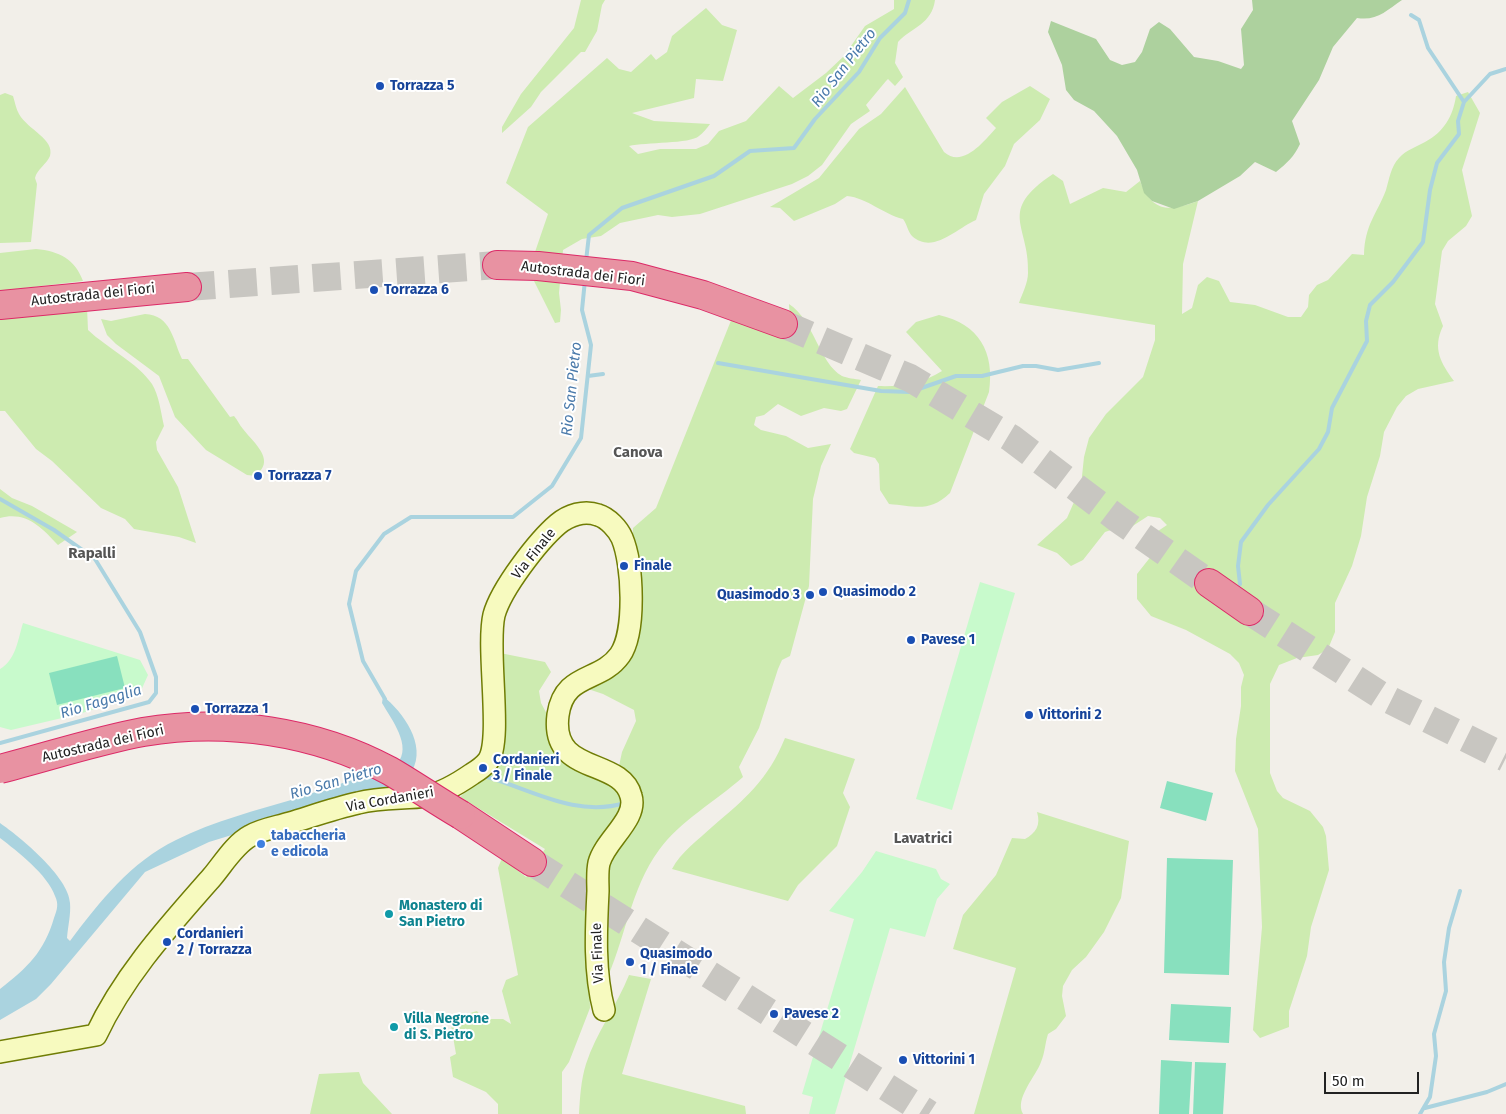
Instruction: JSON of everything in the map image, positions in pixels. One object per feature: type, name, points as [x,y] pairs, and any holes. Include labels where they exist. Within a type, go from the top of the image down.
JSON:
[{"type":"highway","name":"Autostrada dei Fiori","points":[[497,265],[538,266],[632,276],[703,295],[783,324]]},
{"type":"highway","name":"Autostrada dei Fiori","points":[[0,305],[140,290],[187,287]]},
{"type":"highway","points":[[1210,583],[1249,611]]},
{"type":"highway","name":"Autostrada dei Fiori","points":[[0,769],[142,732],[179,728],[219,727],[263,730],[295,736],[365,759],[389,771],[461,815],[532,862]]},
{"type":"street","name":"Via Finale","points":[[487,762],[495,740],[491,642],[494,618],[500,596],[546,536],[562,521],[580,513],[599,515],[617,528],[629,560],[630,629],[623,651],[611,666],[574,683],[563,696],[558,718],[562,743],[575,759],[619,778],[626,784],[633,801],[628,819],[610,840],[599,864],[596,929],[599,992],[604,1010]]},
{"type":"street","name":"Via Cordanieri","points":[[0,1052],[96,1035],[121,990],[158,939],[246,838],[358,802],[381,798],[429,796],[460,782],[487,762]]},
{"type":"green space","points":[[581,0],[605,0],[602,5],[597,31],[585,52],[581,52],[541,92],[531,107],[502,133],[502,127],[521,94],[574,28]]},
{"type":"green space","points":[[894,0],[935,0],[930,15],[926,20],[898,42],[895,63],[903,77],[895,86],[888,79],[886,81],[866,105],[870,111],[851,124],[822,165],[808,176],[792,184],[700,214],[672,217],[658,215],[620,223],[601,236],[582,239],[563,250],[559,293],[560,322],[555,323],[534,281],[535,252],[548,214],[506,183],[528,127],[607,58],[619,69],[631,72],[651,54],[656,60],[667,52],[672,36],[706,8],[722,25],[737,30],[723,81],[696,79],[694,98],[632,113],[654,121],[710,124],[694,139],[629,146],[638,154],[660,149],[696,149],[708,144],[719,131],[746,121],[779,86],[793,98],[826,73],[844,56],[865,26],[894,9]]},
{"type":"green space","points":[[1252,0],[1402,0],[1376,17],[1357,18],[1333,47],[1319,80],[1292,121],[1300,144],[1290,160],[1276,172],[1255,162],[1240,176],[1198,201],[1174,209],[1152,201],[1144,193],[1137,170],[1117,136],[1094,111],[1074,100],[1066,90],[1062,65],[1048,32],[1051,21],[1096,39],[1110,60],[1122,65],[1135,62],[1142,52],[1150,29],[1159,22],[1170,29],[1194,57],[1218,61],[1241,69],[1244,65],[1241,29],[1253,10]]},
{"type":"green space","points":[[1030,86],[1050,99],[1040,120],[1014,144],[1005,166],[984,194],[976,220],[945,238],[928,243],[920,241],[912,236],[903,219],[854,197],[847,196],[835,204],[794,221],[780,208],[770,207],[819,178],[859,129],[881,114],[905,87],[944,152],[951,156],[959,157],[973,151],[996,128],[986,118],[1002,102]]},
{"type":"green space","points":[[1468,92],[1480,113],[1462,170],[1472,216],[1466,226],[1448,241],[1442,251],[1435,304],[1443,326],[1438,349],[1445,368],[1454,381],[1418,389],[1406,396],[1397,407],[1384,432],[1380,456],[1367,497],[1361,536],[1352,566],[1335,603],[1335,632],[1328,649],[1318,655],[1297,658],[1279,665],[1270,684],[1270,773],[1277,791],[1283,798],[1310,811],[1323,827],[1326,836],[1329,870],[1311,927],[1307,956],[1289,1011],[1289,1027],[1260,1038],[1253,1030],[1262,927],[1258,829],[1235,771],[1236,739],[1244,675],[1239,663],[1230,654],[1186,630],[1151,616],[1137,599],[1137,574],[1152,555],[1157,544],[1158,531],[1167,525],[1160,518],[1148,516],[1125,531],[1111,530],[1105,532],[1083,560],[1071,566],[1057,553],[1037,545],[1067,518],[1081,486],[1084,457],[1089,438],[1106,414],[1143,377],[1155,340],[1155,325],[1019,303],[1028,277],[1027,257],[1020,220],[1021,209],[1025,199],[1036,187],[1053,174],[1063,181],[1070,204],[1103,188],[1126,192],[1140,181],[1151,199],[1163,207],[1179,207],[1198,201],[1183,264],[1182,314],[1192,308],[1198,285],[1207,277],[1219,281],[1230,302],[1255,305],[1288,317],[1301,317],[1308,307],[1309,295],[1317,285],[1328,280],[1352,254],[1364,255],[1366,235],[1386,190],[1396,161],[1411,149],[1432,138],[1450,117],[1456,96]]},
{"type":"green space","points":[[5,93],[13,96],[16,108],[23,120],[45,139],[50,150],[49,159],[35,178],[37,184],[31,242],[0,243],[0,95]]},
{"type":"green space","points":[[36,249],[59,254],[71,262],[80,273],[83,281],[0,291],[0,253]]},
{"type":"green space","points":[[789,304],[805,320],[834,370],[842,376],[861,380],[847,409],[841,411],[824,408],[801,416],[778,404],[764,415],[756,417],[754,425],[761,430],[786,436],[808,448],[831,444],[821,466],[813,499],[809,586],[790,656],[782,660],[759,728],[739,767],[743,777],[677,830],[659,850],[649,865],[634,899],[604,985],[605,874],[611,857],[636,824],[640,815],[641,799],[636,784],[619,766],[622,752],[636,721],[634,710],[603,694],[585,688],[620,668],[635,652],[639,639],[640,608],[633,528],[656,508],[732,318],[790,320]]},
{"type":"green space","points":[[87,307],[88,330],[139,369],[154,388],[164,426],[156,442],[157,450],[178,487],[196,543],[179,537],[134,529],[125,519],[101,508],[52,461],[36,449],[5,411],[0,411],[0,317]]},
{"type":"green space","points":[[145,314],[154,315],[166,324],[182,359],[188,359],[230,417],[234,416],[259,448],[264,459],[264,465],[258,473],[247,475],[206,450],[175,417],[159,376],[116,344],[107,335],[101,319],[111,321]]},
{"type":"green space","points":[[939,315],[965,325],[981,342],[989,364],[989,392],[950,493],[928,506],[914,507],[889,504],[880,490],[879,464],[875,458],[854,453],[850,449],[878,386],[912,383],[927,379],[942,371],[906,332],[916,322]]},
{"type":"green space","points":[[0,489],[12,498],[32,506],[77,532],[58,545],[32,522],[18,517],[0,518]]},
{"type":"green space","points":[[980,582],[1015,593],[952,810],[916,799]]},
{"type":"green space","points":[[23,623],[140,660],[148,675],[139,695],[79,714],[11,730],[0,727],[0,669],[13,655]]},
{"type":"green space","points":[[500,653],[545,662],[551,672],[539,691],[541,703],[548,716],[549,739],[553,751],[564,762],[614,786],[625,806],[599,844],[589,970],[590,1008],[569,1062],[562,1072],[562,1114],[498,1114],[498,1104],[486,1092],[453,1077],[450,1057],[456,1054],[450,1019],[477,1011],[483,1019],[503,1019],[511,1024],[502,991],[506,980],[518,975],[498,868],[502,858],[526,877],[545,849],[460,797],[492,765]]},
{"type":"green space","points":[[117,656],[125,688],[57,705],[49,673]]},
{"type":"green space","points":[[785,738],[855,759],[843,793],[850,807],[837,846],[798,885],[788,901],[672,869],[690,846],[754,788],[771,766]]},
{"type":"green space","points":[[1167,781],[1213,793],[1206,821],[1160,808]]},
{"type":"green space","points":[[1037,812],[1129,841],[1121,898],[1104,932],[1086,957],[1072,970],[1063,986],[1062,996],[1066,1016],[1056,1029],[1048,1034],[1041,1062],[1023,1095],[1021,1108],[1023,1114],[974,1114],[1016,968],[953,949],[963,915],[996,875],[1012,838],[1025,839],[1035,831],[1038,825]]},
{"type":"green space","points":[[876,851],[936,869],[941,879],[950,884],[937,899],[925,937],[890,928],[835,1114],[809,1114],[813,1097],[802,1094],[854,919],[829,911],[862,872]]},
{"type":"green space","points":[[1167,858],[1233,860],[1229,975],[1164,973]]},
{"type":"green space","points":[[629,975],[651,979],[622,1074],[745,1106],[746,1114],[579,1114],[580,1095],[586,1064],[595,1041]]},
{"type":"green space","points":[[1171,1004],[1231,1007],[1229,1043],[1169,1040]]},
{"type":"green space","points":[[1161,1060],[1192,1062],[1189,1114],[1159,1114]]},
{"type":"green space","points":[[1195,1062],[1226,1063],[1223,1114],[1193,1114]]},
{"type":"green space","points":[[359,1072],[363,1083],[392,1114],[310,1114],[319,1074]]},
{"type":"water","points":[[383,696],[405,720],[415,740],[416,761],[409,775],[394,785],[209,842],[145,872],[51,984],[36,999],[0,1020],[0,989],[27,966],[40,950],[50,930],[57,904],[46,880],[0,838],[0,823],[42,858],[53,870],[68,893],[70,916],[67,938],[70,941],[117,884],[145,859],[176,840],[236,816],[355,779],[381,774],[393,768],[401,757],[402,741],[382,703]]},
{"type":"waterway","name":"Rio San Pietro","points":[[586,261],[589,235],[622,208],[714,176],[750,151],[794,148],[815,119],[859,72],[880,38],[905,13],[909,0]]},
{"type":"waterway","points":[[1411,15],[1419,20],[1428,48],[1464,102]]},
{"type":"waterway","points":[[1240,584],[1238,566],[1241,542],[1268,505],[1319,449],[1328,432],[1332,408],[1367,341],[1366,321],[1370,305],[1393,282],[1423,242],[1430,190],[1437,163],[1459,134],[1458,121],[1464,102],[1490,74],[1506,69]]},
{"type":"waterway","name":"Rio San Pietro","points":[[385,699],[363,661],[349,604],[356,571],[384,534],[411,517],[513,517],[552,486],[581,438],[591,345],[582,310],[585,280]]},
{"type":"waterway","points":[[718,363],[881,391],[910,392],[956,376],[982,376],[1023,366],[1058,370],[1099,363]]},
{"type":"waterway","points":[[588,376],[603,374]]},
{"type":"waterway","name":"Rio Fagaglia","points":[[0,499],[54,530],[95,559],[140,632],[156,677],[156,693],[149,702],[0,743]]},
{"type":"waterway","points":[[484,776],[553,800],[571,804],[588,807],[607,807],[625,803]]},
{"type":"waterway","points":[[1420,1114],[1430,1097],[1436,1056],[1434,1034],[1446,991],[1444,962],[1449,928],[1460,891]]},
{"type":"waterway","points":[[1425,1108],[1487,1092],[1506,1084]]},
{"type":"tunnel","points":[[187,287],[497,265]]},
{"type":"tunnel","points":[[783,324],[910,378],[1011,438],[1118,519],[1209,583]]},
{"type":"tunnel","points":[[1249,611],[1382,696],[1506,758]]},
{"type":"tunnel","points":[[532,862],[929,1114]]},
{"type":"place","name":"Torrazza 5","points":[[380,86]]},
{"type":"place","name":"Torrazza 6","points":[[374,290]]},
{"type":"place","name":"Torrazza 7","points":[[258,476]]},
{"type":"place","name":"Finale","points":[[624,566]]},
{"type":"place","name":"Quasimodo 2","points":[[823,592]]},
{"type":"place","name":"Quasimodo 3","points":[[810,595]]},
{"type":"place","name":"Pavese 1","points":[[911,640]]},
{"type":"place","name":"Torrazza 1","points":[[195,709]]},
{"type":"place","name":"Vittorini 2","points":[[1029,715]]},
{"type":"place","name":"Cordanieri 3 / Finale","points":[[483,768]]},
{"type":"place","name":"tabaccheria e edicola","points":[[261,844]]},
{"type":"place","name":"Monastero di San Pietro","points":[[389,914]]},
{"type":"place","name":"Cordanieri 2 / Torrazza","points":[[167,942]]},
{"type":"place","name":"Quasimodo 1 / Finale","points":[[630,962]]},
{"type":"place","name":"Pavese 2","points":[[774,1014]]},
{"type":"place","name":"Villa Negrone di S. Pietro","points":[[394,1027]]},
{"type":"place","name":"Vittorini 1","points":[[903,1060]]},
{"type":"district","name":"Canova","points":[[638,453]]},
{"type":"district","name":"Rapalli","points":[[92,554]]},
{"type":"district","name":"Lavatrici","points":[[923,839]]}]
